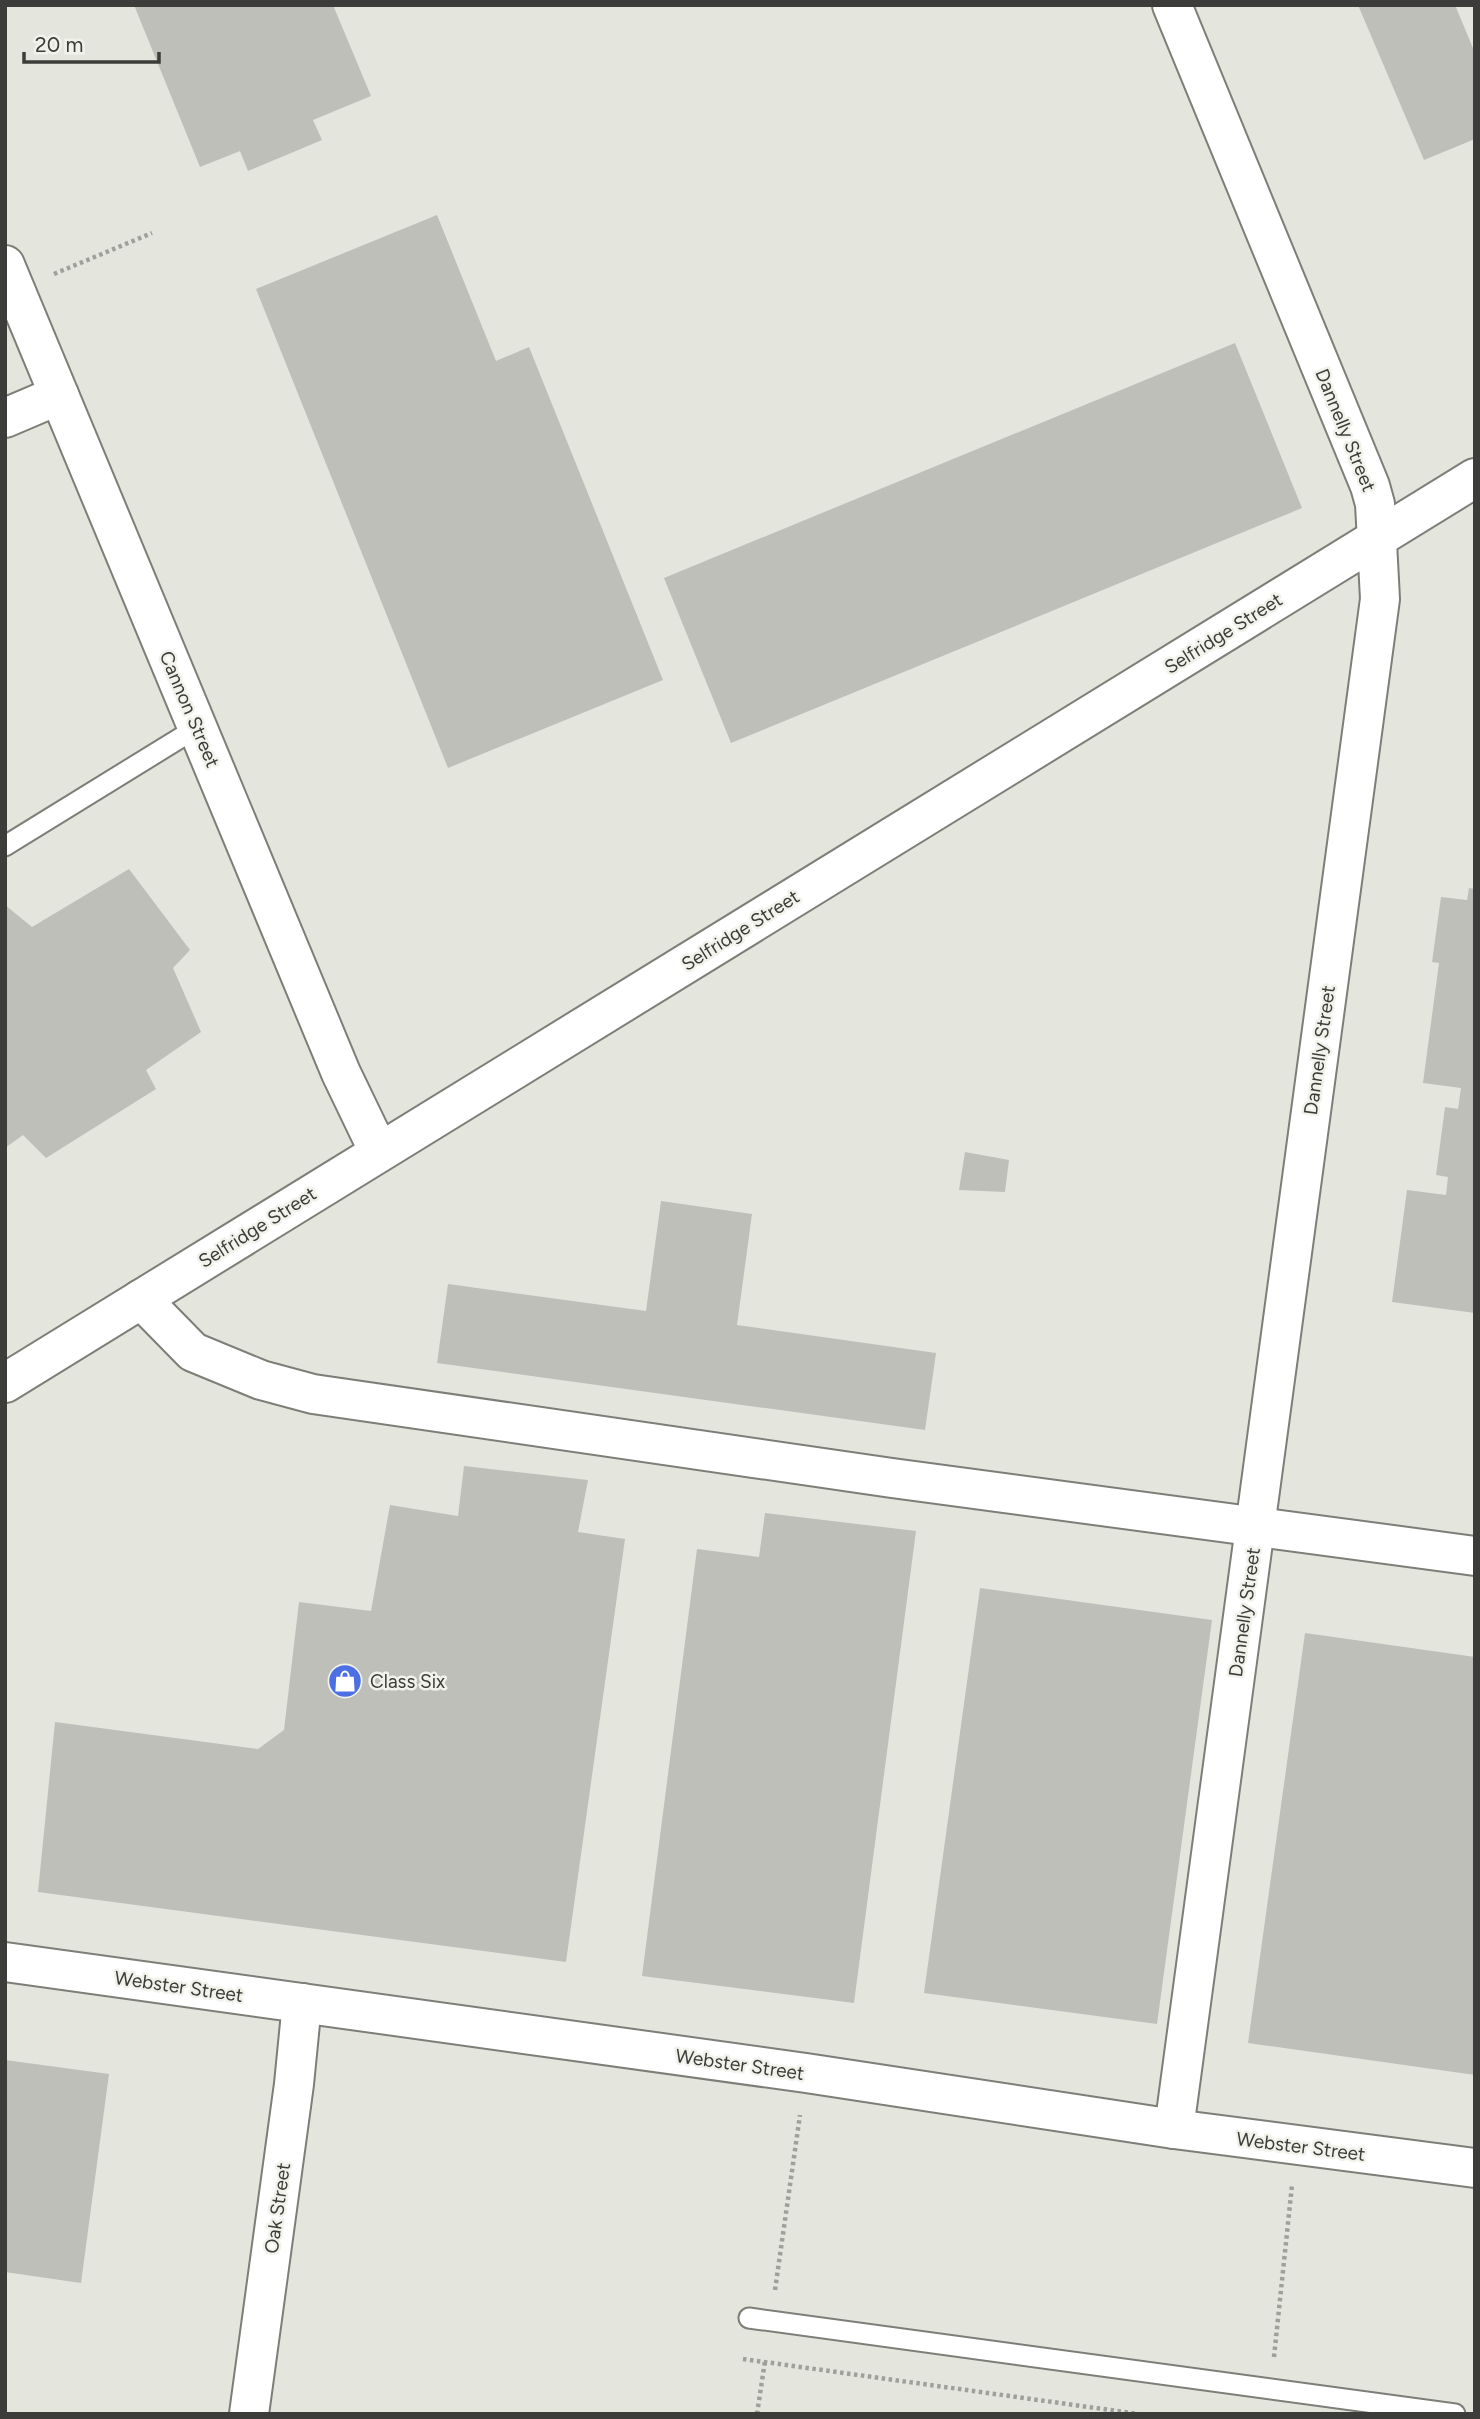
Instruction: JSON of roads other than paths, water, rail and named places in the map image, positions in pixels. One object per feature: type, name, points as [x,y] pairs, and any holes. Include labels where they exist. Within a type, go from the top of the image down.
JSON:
[{"type":"street","name":"Dannelly Street","points":[[1171,5],[1370,486],[1375,504],[1380,599],[1174,2129]]},
{"type":"street","name":"Cannon Street","points":[[5,265],[341,1073],[379,1152]]},
{"type":"street","points":[[5,418],[60,395]]},
{"type":"street","name":"Selfridge Street","points":[[5,1383],[1475,478]]},
{"type":"street","points":[[141,1299],[193,1352],[261,1380],[313,1394],[905,1480],[1475,1556]]},
{"type":"street","name":"Webster Street","points":[[5,1962],[806,2073],[1174,2129],[1475,2168]]},
{"type":"street","name":"Oak Street","points":[[249,2414],[294,2084],[302,2003]]},
{"type":"lane","points":[[5,846],[198,727]]},
{"type":"lane","points":[[749,2318],[1455,2414]]},
{"type":"place","name":"Class Six","points":[[345,1681]]}]
